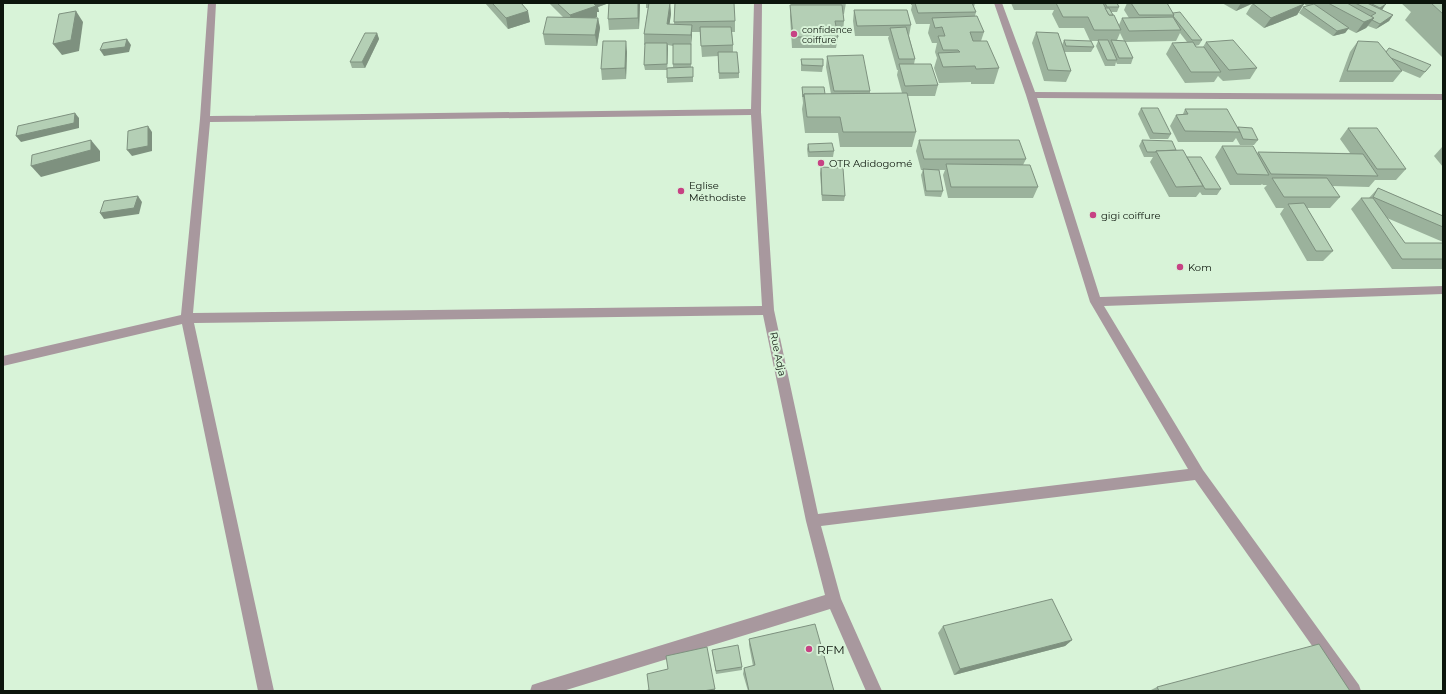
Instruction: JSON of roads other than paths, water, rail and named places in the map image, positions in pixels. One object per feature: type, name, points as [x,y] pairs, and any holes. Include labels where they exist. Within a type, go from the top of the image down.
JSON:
[{"type":"street","points":[[212,3],[205,119],[187,318],[266,691]]},
{"type":"street","name":"Rue Adja","points":[[758,3],[756,112],[768,310],[813,521],[834,600],[874,691]]},
{"type":"street","points":[[998,3],[1031,95],[1096,302],[1198,474],[1353,691]]},
{"type":"street","points":[[1031,95],[1443,97]]},
{"type":"street","points":[[205,119],[756,112]]},
{"type":"street","points":[[1096,302],[1443,290]]},
{"type":"street","points":[[3,361],[187,318],[768,310]]},
{"type":"street","points":[[813,521],[1198,474]]},
{"type":"street","points":[[538,691],[834,600]]},
{"type":"place","name":"confidence coiffure","points":[[794,34]]},
{"type":"place","name":"OTR Adidogomé","points":[[821,163]]},
{"type":"place","name":"Eglise Méthodiste","points":[[681,191]]},
{"type":"place","name":"gigi coiffure","points":[[1093,215]]},
{"type":"place","name":"Kom","points":[[1180,267]]},
{"type":"place","name":"RFM","points":[[809,649]]}]
